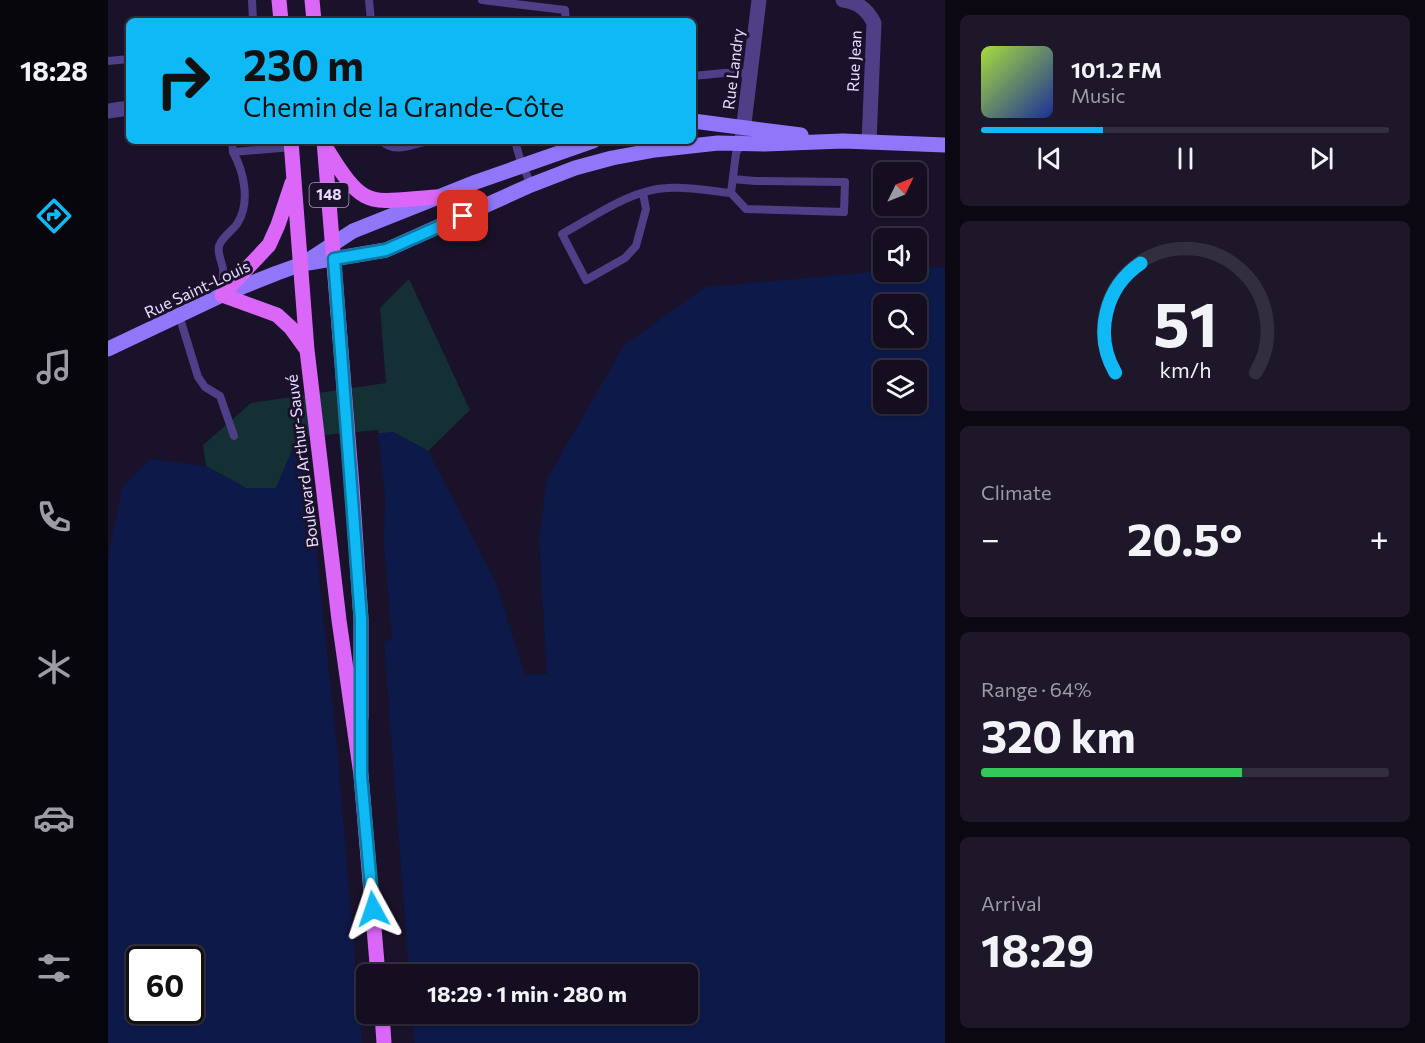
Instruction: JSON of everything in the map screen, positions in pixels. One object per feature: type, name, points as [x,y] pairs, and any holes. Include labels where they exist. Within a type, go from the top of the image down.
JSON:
[{"type":"main road","points":[[279,0],[281,18]]},
{"type":"main road","points":[[312,0],[314,18]]},
{"type":"main road","points":[[696,121],[843,141],[945,145]]},
{"type":"main road","name":"Rue Saint-Louis","points":[[108,349],[222,295],[334,251],[386,250],[531,185],[575,168],[612,158],[695,145],[843,141]]},
{"type":"main road","name":"Boulevard Arthur-Sauvé","points":[[291,144],[307,350],[339,620],[361,776],[377,964]]},
{"type":"main road","name":"Boulevard Arthur-Sauvé","points":[[325,144],[361,619],[361,776]]},
{"type":"main road","points":[[326,144],[344,177],[364,196],[381,201],[436,197]]},
{"type":"main road","points":[[334,251],[353,231],[436,197],[584,144]]},
{"type":"main road","points":[[294,177],[269,245],[222,295],[277,315],[291,328],[307,350]]},
{"type":"main road","points":[[382,1024],[384,1043]]},
{"type":"street","name":"Rue Landry","points":[[742,143],[759,0]]},
{"type":"street","name":"Rue Jean","points":[[843,0],[861,6],[874,23],[869,142]]},
{"type":"street","points":[[108,111],[126,108]]},
{"type":"lane","points":[[252,0],[253,18]]},
{"type":"lane","points":[[369,0],[371,18]]},
{"type":"lane","points":[[482,0],[565,10],[566,18]]},
{"type":"lane","points":[[108,61],[126,59]]},
{"type":"lane","points":[[696,76],[751,73]]},
{"type":"lane","points":[[731,193],[736,153],[742,143]]},
{"type":"lane","points":[[222,295],[224,270],[219,256],[220,244],[236,225],[245,203],[241,167],[233,152],[232,144]]},
{"type":"lane","points":[[233,152],[291,144]]},
{"type":"lane","points":[[385,144],[394,148],[413,144]]},
{"type":"lane","points":[[516,144],[531,185]]},
{"type":"lane","points":[[643,193],[646,209],[636,246],[625,258],[586,280],[562,234],[624,200],[643,193],[665,188],[679,188],[731,193],[746,209],[844,212],[845,182],[755,181],[733,178]]},
{"type":"lane","points":[[179,315],[198,377],[205,387],[220,396],[234,436]]},
{"type":"green space","points":[[409,279],[470,410],[428,451],[393,432],[276,488],[246,488],[206,466],[203,445],[251,403],[386,383],[380,308]]},
{"type":"water","points":[[927,267],[945,268],[945,1043],[108,1043],[108,559],[122,488],[150,459],[206,466],[246,488],[276,488],[296,440],[393,432],[428,451],[495,581],[525,674],[547,674],[539,540],[547,479],[624,345],[706,287],[873,272],[873,282],[927,282]]},
{"type":"pier","points":[[378,430],[385,498],[384,545],[392,640],[384,641],[408,964],[356,964],[356,972],[337,748],[312,509],[302,437]]},
{"type":"pier","points":[[360,1024],[413,1024],[415,1043],[362,1043]]},
{"type":"route","points":[[373,909],[361,776],[361,619],[334,259],[386,250],[463,216]]}]
